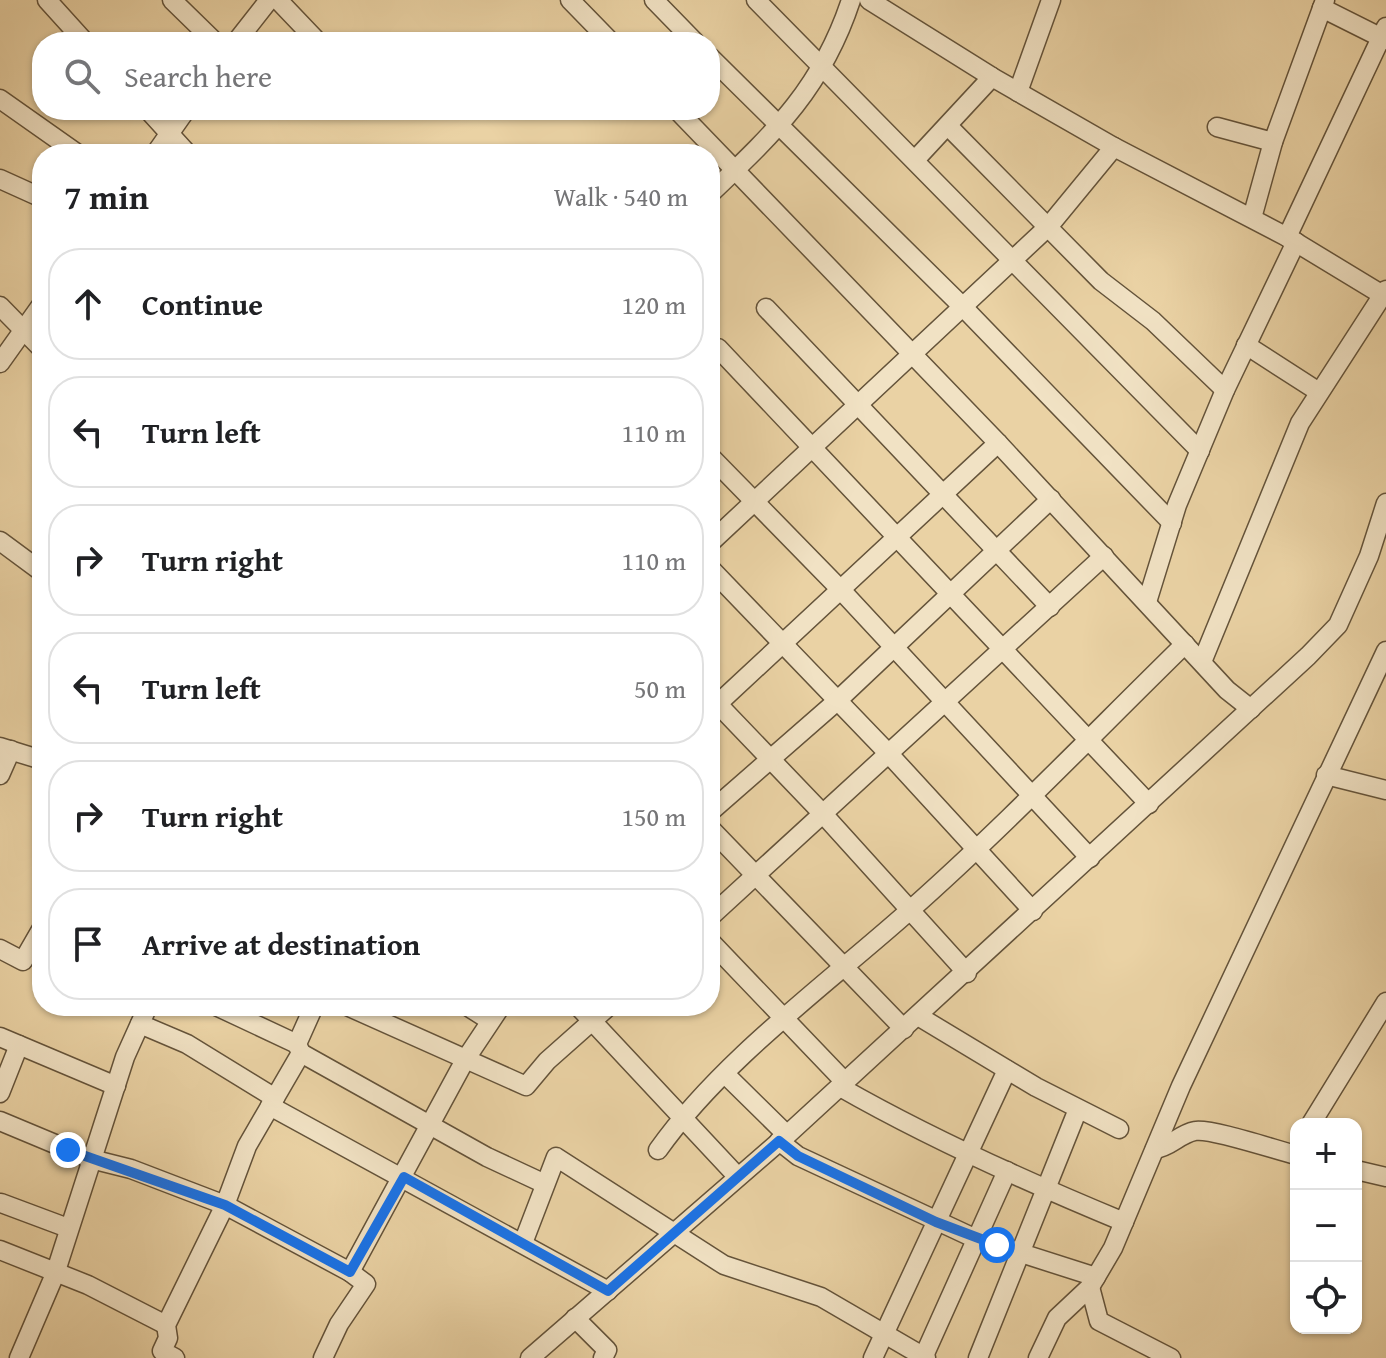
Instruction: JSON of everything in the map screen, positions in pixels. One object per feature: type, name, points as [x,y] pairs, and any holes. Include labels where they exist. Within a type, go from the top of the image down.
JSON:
[{"type":"street","points":[[47,0],[76,32]]},
{"type":"street","points":[[172,0],[205,32]]},
{"type":"street","points":[[244,32],[269,0]]},
{"type":"street","points":[[278,0],[308,32]]},
{"type":"street","points":[[570,0],[601,32]]},
{"type":"street","points":[[654,0],[685,32]]},
{"type":"street","points":[[756,0],[1200,451]]},
{"type":"street","points":[[720,184],[779,125],[824,68],[851,0]]},
{"type":"street","points":[[869,0],[992,77],[1114,147],[1292,239],[1385,294],[1300,423],[1202,662]]},
{"type":"street","points":[[1018,92],[1051,0]]},
{"type":"street","points":[[1147,602],[1172,523],[1225,390],[1384,35],[1323,4],[1273,142],[1252,218]]},
{"type":"street","points":[[720,67],[963,307],[1172,523]]},
{"type":"street","points":[[915,160],[949,127],[992,77]]},
{"type":"street","points":[[0,99],[64,144]]},
{"type":"street","points":[[157,120],[178,144]]},
{"type":"street","points":[[162,144],[179,120]]},
{"type":"street","points":[[687,120],[710,144]]},
{"type":"street","points":[[949,127],[1101,281],[1153,321],[1225,390]]},
{"type":"street","points":[[1217,127],[1273,142]]},
{"type":"street","points":[[720,534],[1049,226],[1114,147]]},
{"type":"street","points":[[720,154],[998,443],[1202,662],[1251,709]]},
{"type":"street","points":[[0,179],[32,193]]},
{"type":"street","points":[[0,306],[32,338]]},
{"type":"street","points":[[766,308],[857,406],[998,548],[1050,607]]},
{"type":"street","points":[[0,363],[32,317]]},
{"type":"street","points":[[1246,345],[1319,392]]},
{"type":"street","points":[[720,350],[1149,804]]},
{"type":"street","points":[[720,698],[998,443]]},
{"type":"street","points":[[720,466],[945,700],[1090,858]]},
{"type":"street","points":[[720,803],[837,701],[892,645],[1051,499]]},
{"type":"street","points":[[530,1358],[967,973],[1338,625],[1369,556],[1386,503]]},
{"type":"street","points":[[0,542],[32,565]]},
{"type":"street","points":[[720,908],[1104,556]]},
{"type":"street","points":[[720,579],[889,754],[1033,911]]},
{"type":"street","points":[[658,1150],[682,1117],[785,1019],[976,850],[1185,644]]},
{"type":"street","points":[[1038,1358],[1057,1318],[1093,1282],[1124,1222],[1326,775],[1386,651]]},
{"type":"street","points":[[720,711],[824,815],[967,973]]},
{"type":"street","points":[[0,775],[5,749],[32,757]]},
{"type":"street","points":[[1326,775],[1386,790]]},
{"type":"street","points":[[720,838],[904,1029]]},
{"type":"street","points":[[0,949],[23,961],[32,945]]},
{"type":"street","points":[[720,951],[785,1019],[842,1085],[1007,1171],[1124,1222]]},
{"type":"street","points":[[1315,1118],[1386,1002]]},
{"type":"street","points":[[19,1358],[55,1274],[116,1086],[144,1016]]},
{"type":"street","points":[[236,1016],[299,1048],[487,1157],[545,1184]]},
{"type":"street","points":[[175,1358],[162,1351],[168,1338],[166,1325],[225,1205],[247,1146],[299,1048],[310,1016]]},
{"type":"street","points":[[369,1016],[526,1086],[598,1016]]},
{"type":"street","points":[[350,1272],[465,1060],[493,1016]]},
{"type":"street","points":[[587,1016],[737,1176]]},
{"type":"street","points":[[918,1016],[1007,1070],[1119,1129]]},
{"type":"street","points":[[140,1024],[187,1044],[272,1102],[608,1291]]},
{"type":"street","points":[[0,1037],[116,1086]]},
{"type":"street","points":[[0,1093],[19,1045]]},
{"type":"street","points":[[873,1358],[1007,1070]]},
{"type":"street","points":[[726,1075],[798,1156],[936,1222],[1093,1282]]},
{"type":"street","points":[[978,1358],[1078,1109]]},
{"type":"street","points":[[0,1121],[91,1159],[131,1169],[225,1205],[350,1272],[366,1284],[339,1324],[323,1358]]},
{"type":"street","points":[[1155,1149],[1165,1148],[1181,1136],[1198,1130],[1290,1151]]},
{"type":"street","points":[[523,1243],[556,1157],[724,1265],[821,1297],[924,1358],[974,1238],[1007,1171]]},
{"type":"street","points":[[1362,1171],[1386,1177]]},
{"type":"street","points":[[1,1203],[68,1228]]},
{"type":"street","points":[[0,1250],[88,1285],[166,1325]]},
{"type":"street","points":[[1093,1282],[1099,1321],[1171,1358]]},
{"type":"street","points":[[575,1318],[607,1350],[603,1358]]},
{"type":"route","points":[[68,1150],[131,1169],[225,1205],[350,1272],[404,1177],[608,1291],[779,1141],[798,1156],[936,1222],[997,1245]]}]
